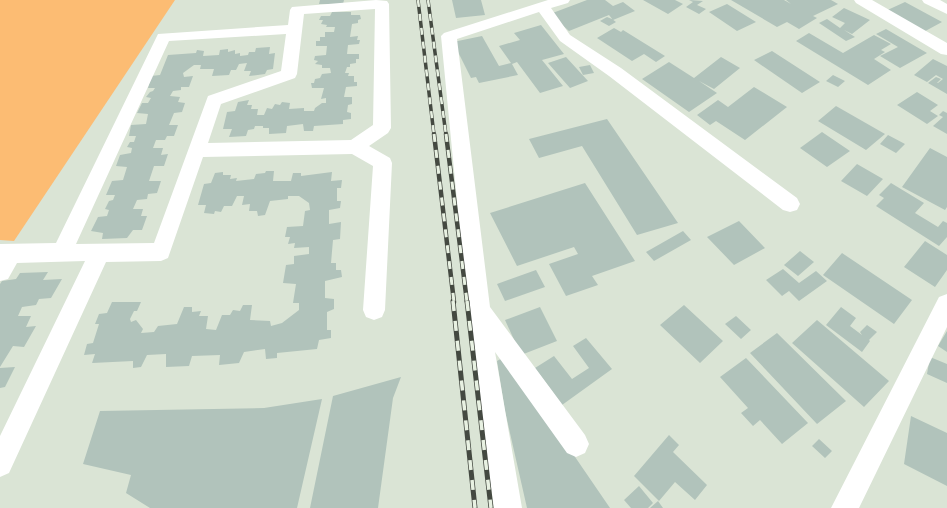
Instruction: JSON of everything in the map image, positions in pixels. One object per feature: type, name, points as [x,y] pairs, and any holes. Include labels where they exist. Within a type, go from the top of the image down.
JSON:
[{"type":"street","points":[[508,508],[484,356],[448,36],[562,0]]},
{"type":"street","points":[[861,0],[947,50]]},
{"type":"street","points":[[929,0],[947,10]]},
{"type":"street","points":[[0,272],[5,254],[62,252],[161,252],[214,100],[289,74],[297,10],[382,4],[382,128],[355,147]]},
{"type":"street","points":[[543,7],[565,38],[615,72],[790,204]]},
{"type":"street","points":[[62,252],[163,37],[294,29]]},
{"type":"street","points":[[196,150],[355,147],[383,163],[374,310]]},
{"type":"street","points":[[0,464],[100,253]]},
{"type":"street","points":[[845,508],[947,304]]},
{"type":"street","points":[[480,311],[576,444]]},
{"type":"shaded area","points":[[0,0],[175,0],[14,241],[0,240]]},
{"type":"building","points":[[320,0],[344,0],[343,4],[319,4]]},
{"type":"building","points":[[452,0],[481,0],[485,15],[456,18]]},
{"type":"building","points":[[587,0],[605,0],[613,6],[623,2],[635,11],[613,20],[609,15],[569,31],[550,14]]},
{"type":"building","points":[[643,0],[675,0],[683,4],[668,14]]},
{"type":"building","points":[[689,0],[703,1],[697,5],[706,9],[699,14],[686,7],[693,2]]},
{"type":"building","points":[[731,0],[784,0],[791,4],[786,0],[831,0],[838,4],[813,16],[817,18],[799,29],[787,22],[777,27]]},
{"type":"building","points":[[905,2],[942,22],[918,35],[881,13]]},
{"type":"building","points":[[727,4],[756,22],[737,31],[709,12]]},
{"type":"building","points":[[844,8],[870,20],[852,34],[844,30],[855,37],[846,41],[819,23],[827,19],[840,28],[845,23],[832,17]]},
{"type":"building","points":[[332,12],[351,12],[351,15],[360,15],[361,19],[358,20],[358,23],[352,24],[350,37],[358,36],[357,40],[360,40],[359,44],[348,45],[347,54],[359,54],[359,59],[356,59],[356,63],[350,64],[350,67],[347,67],[345,73],[349,73],[348,76],[354,76],[354,82],[357,82],[357,86],[346,87],[344,97],[352,97],[352,104],[348,105],[347,112],[351,113],[351,119],[343,120],[343,124],[314,126],[313,131],[304,131],[303,124],[287,126],[286,133],[269,134],[269,128],[255,126],[254,129],[248,130],[246,136],[229,137],[232,129],[223,129],[227,112],[235,111],[238,102],[249,100],[247,105],[252,105],[251,109],[258,109],[257,115],[264,115],[267,108],[272,109],[275,104],[280,105],[282,102],[290,103],[289,109],[304,108],[304,111],[314,111],[315,108],[322,103],[326,103],[326,98],[321,99],[324,88],[312,88],[311,83],[314,83],[315,79],[320,78],[322,74],[331,73],[330,68],[322,68],[322,65],[315,64],[318,61],[314,60],[315,56],[326,55],[327,46],[316,46],[316,41],[320,41],[320,37],[325,37],[325,32],[334,32],[335,27],[326,27],[327,25],[321,24],[323,20],[319,20],[321,16],[330,16]]},
{"type":"building","points":[[607,17],[616,22],[609,26],[600,21]]},
{"type":"building","points":[[541,25],[564,54],[542,60],[563,86],[540,93],[517,62],[512,64],[518,75],[479,83],[476,77],[471,78],[453,42],[482,36],[499,66],[511,63],[499,46],[520,40],[514,33]]},
{"type":"building","points":[[614,28],[621,32],[623,30],[665,56],[656,62],[644,54],[632,61],[597,38]]},
{"type":"building","points":[[886,29],[927,53],[900,68],[880,56],[898,47],[876,34]]},
{"type":"building","points":[[809,33],[843,53],[874,35],[891,44],[881,50],[885,52],[874,59],[891,70],[868,85],[796,41]]},
{"type":"building","points":[[270,47],[269,54],[275,53],[273,69],[267,70],[265,74],[249,76],[251,71],[244,71],[247,63],[239,64],[236,70],[231,70],[229,75],[212,76],[214,69],[200,69],[201,65],[194,65],[183,73],[184,77],[193,76],[189,87],[181,87],[181,90],[173,91],[170,96],[180,97],[178,102],[185,103],[182,112],[174,113],[169,125],[178,125],[174,136],[167,136],[165,140],[156,140],[153,148],[163,148],[161,155],[168,154],[164,166],[154,166],[149,181],[161,181],[157,193],[148,194],[147,199],[137,200],[133,209],[143,209],[141,216],[147,216],[142,230],[133,230],[127,238],[102,239],[103,233],[91,231],[98,217],[107,216],[109,210],[105,209],[109,201],[113,200],[115,195],[106,195],[112,181],[123,180],[127,167],[116,166],[120,155],[131,153],[132,148],[127,147],[130,142],[134,142],[136,136],[129,136],[131,125],[146,124],[148,114],[137,113],[142,103],[148,103],[151,98],[146,97],[155,88],[148,88],[151,76],[160,75],[168,55],[196,53],[197,50],[204,51],[203,56],[219,55],[220,50],[228,49],[228,52],[235,50],[235,54],[240,53],[240,56],[248,55],[249,52],[255,52],[256,48]]},
{"type":"building","points":[[772,51],[820,82],[802,93],[754,60]]},
{"type":"building","points":[[566,57],[588,81],[570,88],[548,63]]},
{"type":"building","points":[[721,57],[740,68],[714,89],[699,81],[717,93],[689,112],[642,79],[669,62],[694,78]]},
{"type":"building","points":[[933,59],[947,66],[947,94],[928,83],[936,77],[941,79],[937,83],[943,79],[936,75],[927,82],[914,75]]},
{"type":"building","points":[[590,65],[594,73],[583,75],[579,67]]},
{"type":"building","points":[[833,75],[845,81],[838,87],[826,81]]},
{"type":"building","points":[[754,87],[787,107],[745,140],[716,121],[710,125],[697,115],[718,100],[728,107]]},
{"type":"building","points":[[917,92],[938,105],[930,111],[938,116],[927,124],[897,105]]},
{"type":"building","points":[[836,106],[885,134],[866,150],[818,121]]},
{"type":"building","points":[[943,111],[947,113],[947,134],[933,126],[943,117],[939,115]]},
{"type":"building","points":[[607,119],[678,223],[637,235],[582,146],[539,158],[529,139]]},
{"type":"building","points":[[822,132],[850,151],[827,167],[800,148]]},
{"type":"building","points":[[888,135],[905,144],[896,153],[880,144]]},
{"type":"building","points":[[930,148],[947,157],[947,207],[945,210],[902,187]]},
{"type":"building","points":[[857,164],[883,179],[867,196],[841,181]]},
{"type":"building","points":[[266,171],[274,171],[273,181],[291,181],[293,173],[301,173],[301,176],[332,172],[331,181],[342,180],[341,188],[337,188],[337,201],[341,201],[340,208],[329,210],[329,224],[341,222],[340,239],[333,240],[331,263],[336,263],[336,270],[341,270],[342,277],[325,281],[325,298],[334,299],[334,309],[327,312],[327,330],[331,330],[331,338],[319,340],[317,349],[277,353],[277,358],[266,359],[265,349],[244,352],[239,363],[219,365],[220,355],[192,356],[189,366],[166,367],[166,354],[147,355],[141,367],[133,368],[133,361],[92,363],[95,354],[84,355],[87,344],[93,343],[99,324],[95,324],[99,314],[107,313],[112,302],[141,302],[137,311],[134,311],[130,319],[131,322],[136,320],[143,329],[141,333],[154,332],[158,326],[177,324],[184,307],[192,307],[192,312],[201,311],[199,316],[208,316],[206,329],[216,330],[222,315],[230,315],[233,310],[240,311],[243,305],[252,305],[250,320],[270,321],[271,326],[282,323],[299,310],[299,303],[293,303],[296,284],[283,283],[286,265],[294,264],[294,256],[309,254],[309,247],[294,248],[295,243],[288,244],[290,237],[285,237],[287,227],[303,226],[305,211],[310,210],[309,203],[299,196],[288,196],[288,199],[270,201],[265,215],[258,216],[257,211],[249,211],[250,204],[242,205],[244,196],[237,196],[232,206],[224,206],[221,212],[215,211],[214,214],[204,213],[206,205],[198,205],[204,184],[211,183],[215,173],[223,172],[223,175],[231,175],[230,179],[237,178],[236,181],[254,179],[256,174],[265,173]]},
{"type":"building","points":[[585,183],[635,261],[592,276],[598,285],[566,296],[549,264],[578,254],[574,247],[517,266],[490,213]]},
{"type":"building","points":[[891,183],[924,203],[915,213],[938,227],[943,221],[947,223],[947,237],[939,246],[876,206],[884,198],[879,195]]},
{"type":"building","points":[[739,221],[765,248],[734,265],[707,237]]},
{"type":"building","points":[[683,231],[691,240],[654,261],[646,252]]},
{"type":"building","points":[[925,241],[947,255],[947,270],[935,287],[904,267]]},
{"type":"building","points":[[800,251],[814,262],[798,276],[784,265]]},
{"type":"building","points":[[842,253],[912,300],[894,324],[823,275]]},
{"type":"building","points":[[783,269],[799,283],[816,271],[827,281],[799,301],[789,291],[782,296],[766,280]]},
{"type":"building","points":[[536,270],[545,287],[505,301],[497,284]]},
{"type":"building","points":[[48,272],[43,280],[62,279],[51,298],[39,299],[36,305],[22,307],[18,316],[31,316],[26,327],[36,326],[24,347],[13,346],[0,367],[0,284],[2,281],[16,279],[20,273]]},
{"type":"building","points":[[684,305],[723,341],[700,363],[660,325]]},
{"type":"building","points":[[540,307],[557,341],[521,355],[505,320]]},
{"type":"building","points":[[841,307],[856,318],[850,326],[862,335],[860,332],[867,325],[877,332],[869,340],[870,341],[862,352],[826,325]]},
{"type":"building","points":[[736,316],[751,330],[741,339],[725,324]]},
{"type":"building","points":[[817,320],[889,381],[864,407],[792,343]]},
{"type":"building","points":[[947,331],[947,352],[938,346]]},
{"type":"building","points":[[777,333],[846,401],[817,424],[750,353]]},
{"type":"building","points":[[586,338],[612,369],[562,405],[535,368],[554,356],[572,379],[589,368],[573,346]]},
{"type":"building","points":[[506,356],[610,508],[527,508],[505,411],[497,361]]},
{"type":"building","points":[[930,357],[947,364],[947,383],[927,374]]},
{"type":"building","points":[[746,358],[808,423],[782,444],[760,420],[753,426],[741,413],[748,408],[720,377]]},
{"type":"building","points":[[15,367],[5,387],[0,388],[0,368]]},
{"type":"building","points":[[401,377],[393,398],[378,508],[310,508],[333,396]]},
{"type":"building","points":[[322,399],[297,508],[150,508],[126,493],[131,475],[83,464],[100,411],[264,408]]},
{"type":"building","points":[[911,416],[947,433],[947,486],[904,464]]},
{"type":"building","points":[[669,435],[679,445],[673,452],[707,485],[695,500],[675,482],[659,501],[634,476]]},
{"type":"building","points":[[819,439],[832,451],[825,458],[812,446]]},
{"type":"building","points":[[639,486],[653,503],[648,508],[631,508],[624,500]]},
{"type":"building","points":[[658,501],[663,508],[650,508]]},
{"type":"railway","points":[[418,0],[434,135]]},
{"type":"railway","points":[[428,0],[446,135]]},
{"type":"railway","points":[[434,134],[454,302]]},
{"type":"railway","points":[[446,134],[467,302]]},
{"type":"railway","points":[[453,301],[475,508]]},
{"type":"railway","points":[[467,301],[491,508]]}]
